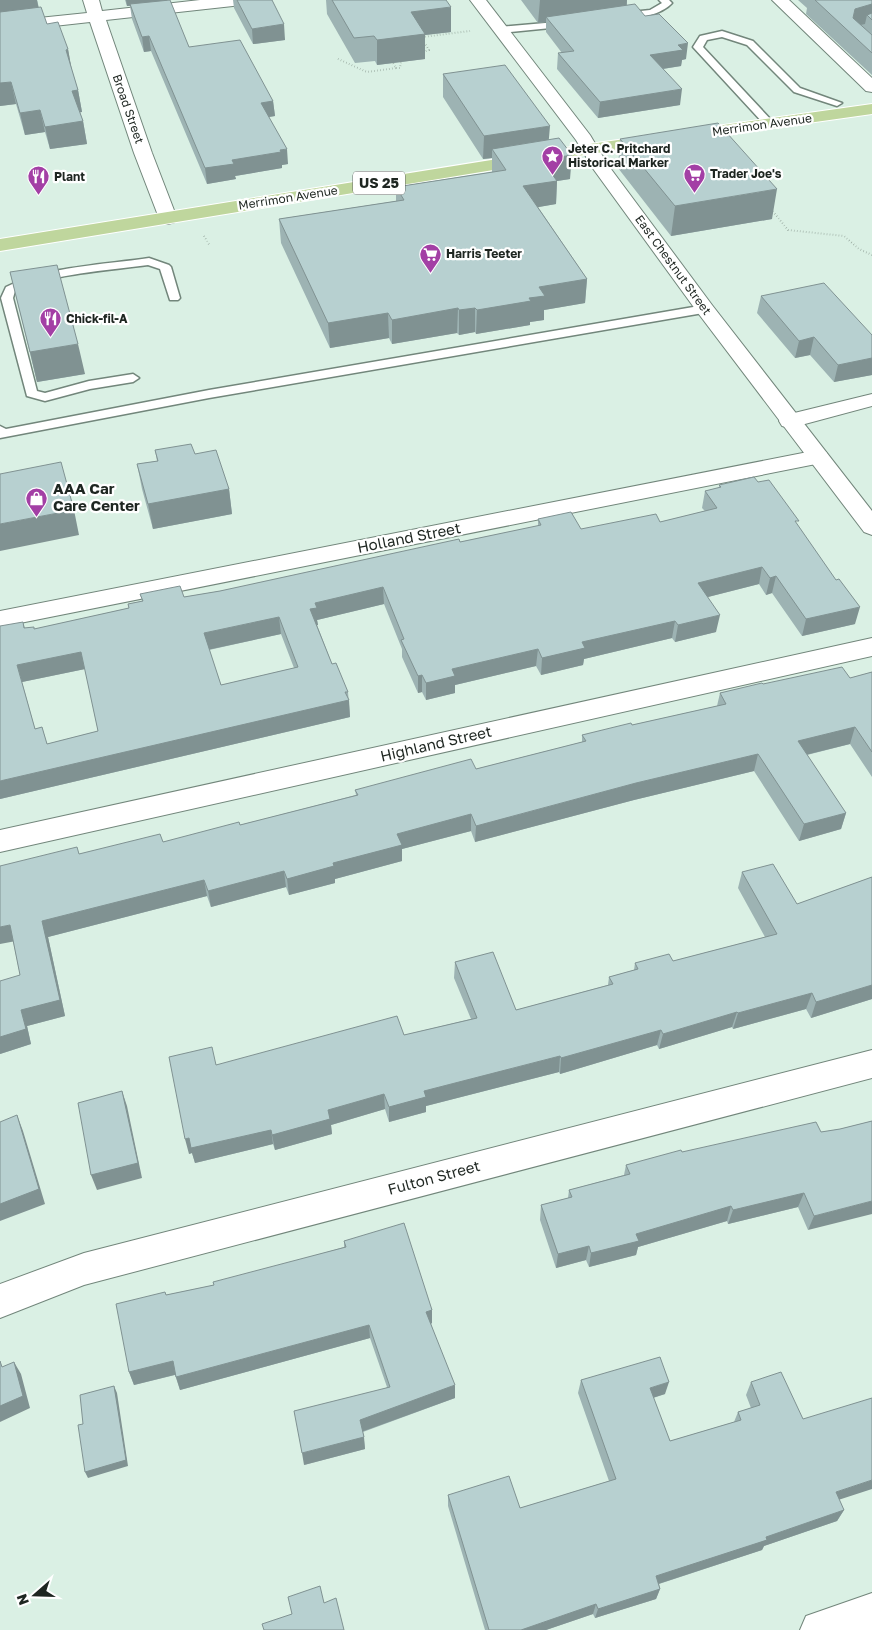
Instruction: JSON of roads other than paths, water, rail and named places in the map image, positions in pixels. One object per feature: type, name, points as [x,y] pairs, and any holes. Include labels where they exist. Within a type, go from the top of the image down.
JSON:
[{"type":"main road","name":"Merrimon Avenue","points":[[0,245],[590,149],[872,109]]},
{"type":"street","points":[[0,28],[93,8],[242,0]]},
{"type":"street","name":"East Chestnut Street","points":[[478,0],[590,149],[600,166],[705,309],[872,527]]},
{"type":"street","points":[[780,0],[872,87]]},
{"type":"street","name":"Broad Street","points":[[93,8],[168,218]]},
{"type":"street","points":[[790,421],[872,400]]},
{"type":"street","points":[[842,407],[872,418]]},
{"type":"street","name":"Holland Street","points":[[0,619],[818,457]]},
{"type":"street","name":"Highland Street","points":[[0,841],[872,647]]},
{"type":"street","name":"Fulton Street","points":[[0,1301],[84,1269],[872,1064]]},
{"type":"street","points":[[820,1630],[872,1613]]},
{"type":"lane","points":[[615,17],[657,11],[667,3],[664,0]]},
{"type":"lane","points":[[499,28],[550,27],[578,23]]},
{"type":"lane","points":[[769,123],[698,47],[703,38],[722,34],[750,43],[796,90],[837,103]]},
{"type":"lane","points":[[133,378],[45,397],[31,393],[7,298],[10,289],[27,281],[46,277],[149,261],[165,266],[174,298]]},
{"type":"lane","points":[[0,430],[1,434],[217,392],[705,309]]},
{"type":"place","name":"Jeter C. Pritchard Historical Marker","points":[[552,175]]},
{"type":"place","name":"Trader Joe's","points":[[694,193]]},
{"type":"place","name":"Plant","points":[[38,196]]},
{"type":"place","name":"Harris Teeter","points":[[430,273]]},
{"type":"place","name":"Chick-fil-A","points":[[50,338]]},
{"type":"place","name":"AAA Car Care Center","points":[[37,517]]}]
